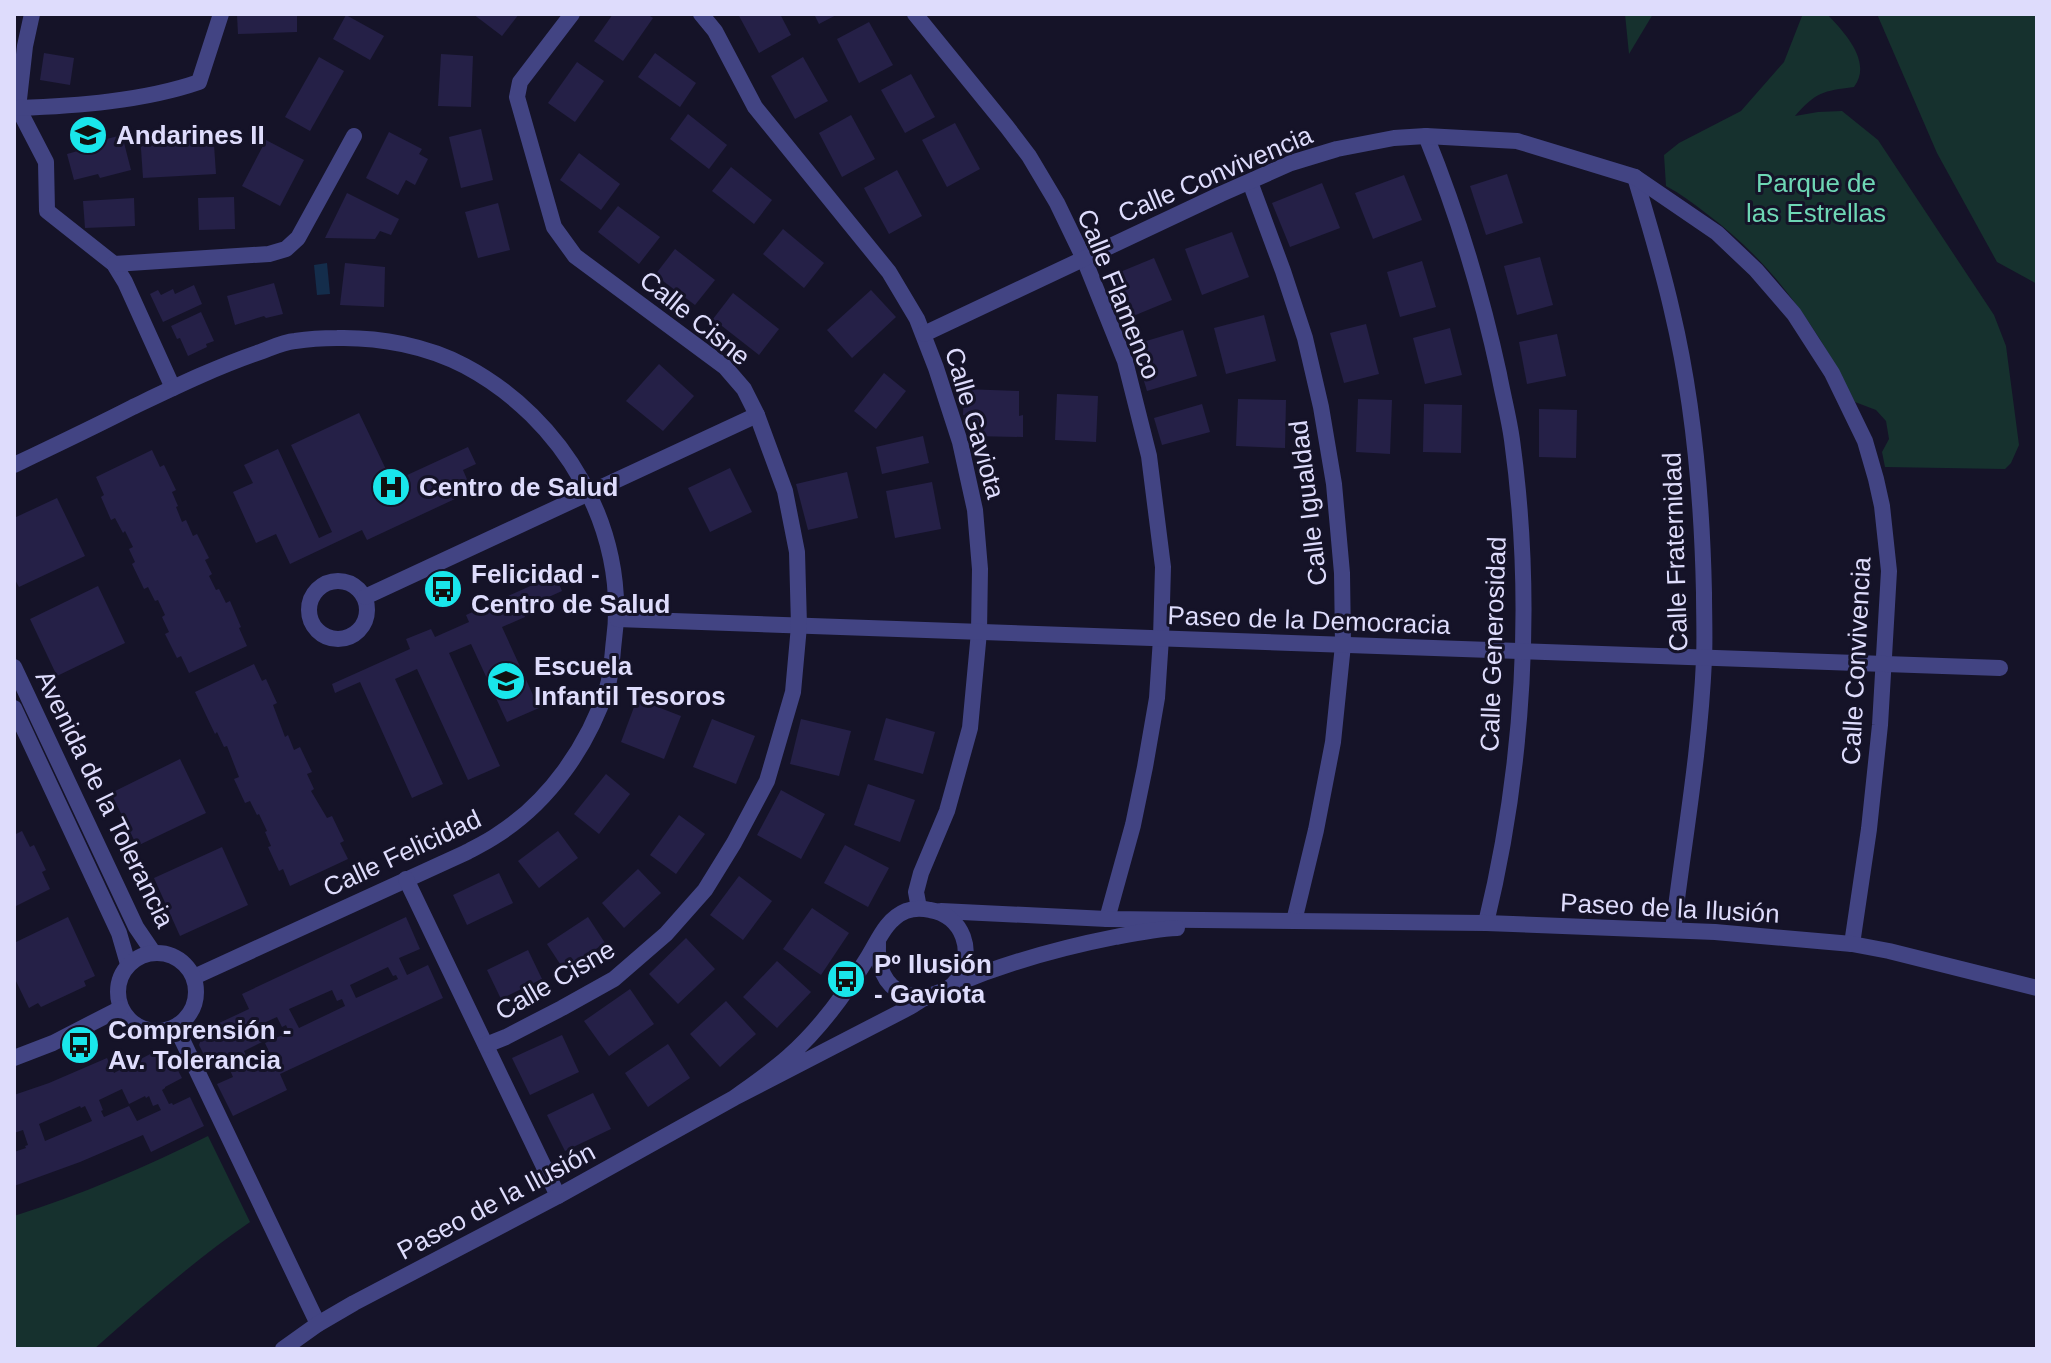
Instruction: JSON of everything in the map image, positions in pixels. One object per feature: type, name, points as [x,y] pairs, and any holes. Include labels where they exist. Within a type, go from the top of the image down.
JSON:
[{"type":"street","points":[[32,14],[18,108],[46,162],[47,211],[114,264],[173,388]]},
{"type":"street","points":[[18,108],[56,107],[169,92],[199,82],[221,14]]},
{"type":"street","name":"Calle Cisne","points":[[486,1045],[614,979],[666,934],[705,890],[767,781],[793,692],[799,626],[797,552],[785,491],[744,389],[725,367],[575,256],[554,227],[517,97],[520,82],[572,14]]},
{"type":"street","name":"Calle Gaviota","points":[[701,14],[715,31],[755,107],[889,272],[924,334],[960,442],[975,510],[980,569],[979,632],[970,728],[947,811],[921,873],[916,892],[919,908]]},
{"type":"street","name":"Calle Flamenco","points":[[924,18],[1029,156],[1057,203],[1084,259],[1125,361],[1149,456],[1163,567],[1157,698],[1133,825],[1107,919]]},
{"type":"street","points":[[114,264],[269,254],[286,249],[298,238],[354,136]]},
{"type":"street","name":"Calle Convivencia","points":[[924,334],[1221,194],[1291,163],[1337,149],[1394,138],[1426,136],[1517,141],[1635,177],[1717,233],[1756,270],[1794,314],[1832,373],[1865,441],[1882,506],[1889,571],[1880,725],[1852,944]]},
{"type":"street","name":"Calle Generosidad","points":[[1426,136],[1455,212],[1484,307],[1512,438],[1522,543],[1523,651],[1515,760],[1499,868],[1486,923]]},
{"type":"street","name":"Calle Fraternidad","points":[[1635,177],[1672,311],[1694,425],[1703,541],[1704,657],[1694,780],[1673,930]]},
{"type":"street","name":"Calle Igualdad","points":[[1250,182],[1305,338],[1334,484],[1342,573],[1343,645],[1333,742],[1294,921]]},
{"type":"street","name":"Calle Felicidad","points":[[14,465],[202,374],[293,341],[350,338],[387,341],[423,349],[465,366],[509,395],[541,424],[566,455],[588,493],[602,526],[613,560],[617,619],[608,685],[581,745],[537,803],[498,835],[465,853],[194,977]]},
{"type":"street","points":[[365,597],[757,415]]},
{"type":"street","name":"Paseo de la Democracia","points":[[617,619],[2000,668]]},
{"type":"street","name":"Avenida de la Tolerancia","points":[[14,667],[136,927],[153,952]]},
{"type":"street","name":"Avenida de la Tolerancia","points":[[14,708],[119,933],[128,964]]},
{"type":"street","points":[[406,879],[558,1196]]},
{"type":"street","name":"Paseo de la Ilusión","points":[[734,1098],[807,1039],[854,980],[891,920],[905,911],[919,908],[1107,919],[1486,923],[1729,933],[1852,944],[2037,988]]},
{"type":"street","points":[[939,911],[958,926],[966,943],[964,967],[953,985]]},
{"type":"street","name":"Paseo de la Ilusión","points":[[283,1349],[318,1324],[925,998],[1035,947],[1083,932],[1107,919]]},
{"type":"street","name":"Paseo de la Ilusión","points":[[989,970],[1071,945],[1137,933],[1294,921]]},
{"type":"street","points":[[878,941],[877,956],[890,985],[904,994],[925,998]]},
{"type":"street","points":[[153,952],[172,955],[185,963],[194,977],[197,993],[193,1009],[186,1019],[176,1027],[161,1031],[146,1030],[130,1021],[121,1008],[117,993],[120,977],[128,964],[141,955],[153,952]]},
{"type":"street","points":[[14,1058],[53,1043],[121,1008]]},
{"type":"street","points":[[176,1027],[318,1324]]},
{"type":"green space","points":[[1625,14],[1653,14],[1629,54]]},
{"type":"green space","name":"Parque de las Estrellas","points":[[1805,14],[1827,14],[1854,48],[1860,68],[1854,87],[1821,94],[1795,116],[1842,111],[1878,140],[1994,315],[2006,346],[2019,445],[2005,469],[1885,467],[1882,452],[1889,439],[1886,421],[1876,410],[1855,402],[1825,348],[1792,299],[1774,276],[1731,234],[1666,186],[1664,155],[1679,143],[1741,111],[1784,62]]},
{"type":"green space","points":[[1877,14],[2037,14],[2037,284],[1997,262],[1937,153]]},
{"type":"green space","points":[[208,1136],[250,1222],[190,1267],[94,1349],[14,1349],[14,1216],[112,1180]]},
{"type":"water","points":[[327,263],[330,294],[317,295],[314,265]]},
{"type":"building","points":[[473,14],[519,14],[502,36]]},
{"type":"building","points":[[613,14],[647,14],[653,18],[623,61],[594,41]]},
{"type":"building","points":[[738,14],[780,14],[791,35],[759,53]]},
{"type":"building","points":[[814,14],[838,14],[819,24]]},
{"type":"building","points":[[237,15],[297,15],[297,32],[238,34]]},
{"type":"building","points":[[346,15],[384,36],[370,60],[333,39]]},
{"type":"building","points":[[869,22],[893,65],[859,83],[837,39]]},
{"type":"building","points":[[44,53],[74,58],[70,85],[40,80]]},
{"type":"building","points":[[655,53],[696,83],[680,107],[638,77]]},
{"type":"building","points":[[441,54],[473,56],[471,107],[438,106]]},
{"type":"building","points":[[319,57],[344,71],[310,131],[285,117]]},
{"type":"building","points":[[803,57],[828,101],[795,119],[771,76]]},
{"type":"building","points":[[577,62],[604,81],[575,122],[548,103]]},
{"type":"building","points":[[911,74],[935,117],[905,133],[881,90]]},
{"type":"building","points":[[688,114],[727,145],[709,169],[670,139]]},
{"type":"building","points":[[851,115],[875,159],[842,177],[819,133]]},
{"type":"building","points":[[955,123],[980,169],[947,187],[922,140]]},
{"type":"building","points":[[481,129],[493,180],[461,188],[449,137]]},
{"type":"building","points":[[213,130],[216,174],[143,178],[140,134]]},
{"type":"building","points":[[389,132],[422,149],[419,154],[428,159],[415,185],[406,180],[398,195],[366,178]]},
{"type":"building","points":[[122,135],[131,170],[100,178],[98,174],[74,180],[67,154],[92,147],[91,143]]},
{"type":"building","points":[[266,140],[304,160],[280,206],[242,186]]},
{"type":"building","points":[[579,153],[620,184],[601,210],[560,180]]},
{"type":"building","points":[[731,167],[772,200],[754,224],[712,191]]},
{"type":"building","points":[[897,170],[922,216],[889,234],[864,188]]},
{"type":"building","points":[[1507,174],[1523,223],[1486,235],[1470,186]]},
{"type":"building","points":[[1404,175],[1422,220],[1373,239],[1355,193]]},
{"type":"building","points":[[1322,183],[1340,228],[1290,247],[1272,203]]},
{"type":"building","points":[[347,193],[399,219],[391,235],[380,231],[375,239],[325,238]]},
{"type":"building","points":[[234,197],[235,229],[199,230],[198,198]]},
{"type":"building","points":[[134,198],[135,226],[85,228],[83,201]]},
{"type":"building","points":[[498,203],[510,250],[478,258],[465,212]]},
{"type":"building","points":[[618,206],[660,237],[639,264],[598,232]]},
{"type":"building","points":[[783,229],[824,263],[804,288],[763,254]]},
{"type":"building","points":[[1232,232],[1249,277],[1202,295],[1185,249]]},
{"type":"building","points":[[675,249],[715,280],[695,305],[655,275]]},
{"type":"building","points":[[1540,257],[1553,305],[1517,315],[1504,266]]},
{"type":"building","points":[[1154,258],[1172,300],[1126,319],[1108,277]]},
{"type":"building","points":[[1422,261],[1436,307],[1400,317],[1387,272]]},
{"type":"building","points":[[345,263],[385,267],[384,307],[340,305]]},
{"type":"building","points":[[274,283],[283,314],[235,325],[227,296]]},
{"type":"building","points":[[194,285],[202,304],[163,322],[150,294],[158,290],[161,295],[173,289],[175,294]]},
{"type":"building","points":[[871,290],[896,317],[852,358],[827,330]]},
{"type":"building","points":[[733,293],[779,329],[759,355],[713,319]]},
{"type":"building","points":[[201,312],[214,341],[188,356],[171,326]]},
{"type":"building","points":[[1264,315],[1276,361],[1226,374],[1214,328]]},
{"type":"building","points":[[1366,324],[1379,374],[1344,383],[1330,333]]},
{"type":"building","points":[[1450,328],[1462,375],[1425,384],[1413,338]]},
{"type":"building","points":[[1183,330],[1197,376],[1147,391],[1133,345]]},
{"type":"building","points":[[1557,334],[1566,376],[1527,384],[1519,342]]},
{"type":"building","points":[[659,364],[694,396],[663,431],[626,401]]},
{"type":"building","points":[[884,373],[906,391],[876,429],[854,411]]},
{"type":"building","points":[[964,389],[1019,391],[1023,437],[972,436],[972,415],[963,415]]},
{"type":"building","points":[[1057,394],[1098,396],[1096,442],[1055,440]]},
{"type":"building","points":[[1238,399],[1286,400],[1285,448],[1236,446]]},
{"type":"building","points":[[1358,399],[1392,400],[1390,454],[1356,452]]},
{"type":"building","points":[[1202,404],[1210,432],[1162,445],[1154,418]]},
{"type":"building","points":[[1424,404],[1462,405],[1461,453],[1423,452]]},
{"type":"building","points":[[1539,409],[1577,410],[1576,458],[1539,457]]},
{"type":"building","name":"Centro de Salud","points":[[359,413],[392,482],[468,447],[476,464],[463,470],[472,491],[367,540],[362,530],[290,564],[276,534],[256,543],[233,492],[253,483],[244,465],[278,449],[319,538],[332,532],[291,445]]},
{"type":"building","points":[[923,436],[929,463],[882,474],[876,447]]},
{"type":"building","points":[[152,450],[160,467],[164,465],[176,490],[172,492],[182,522],[186,520],[193,536],[197,534],[209,558],[205,560],[212,574],[209,576],[226,603],[230,601],[247,646],[189,673],[165,634],[169,632],[162,617],[165,615],[148,587],[144,589],[132,564],[135,562],[129,549],[133,547],[115,518],[111,520],[96,477]]},
{"type":"building","points":[[730,468],[752,512],[710,532],[688,488]]},
{"type":"building","points":[[847,472],[858,518],[808,530],[796,484]]},
{"type":"building","points":[[932,482],[941,529],[895,538],[886,491]]},
{"type":"building","points":[[57,498],[85,556],[19,587],[14,578],[14,518]]},
{"type":"building","points":[[555,575],[562,591],[522,609],[525,617],[502,627],[539,708],[507,722],[471,644],[449,653],[500,766],[468,780],[417,669],[395,679],[443,784],[412,798],[360,682],[335,693],[332,684],[410,649],[406,639],[431,629],[435,637],[469,622],[466,615]]},
{"type":"building","points":[[98,586],[125,643],[57,676],[30,619]]},
{"type":"building","points":[[254,664],[262,681],[266,679],[277,703],[273,705],[285,737],[288,735],[294,750],[300,747],[312,772],[307,774],[314,789],[311,791],[327,818],[332,816],[344,841],[340,843],[348,859],[290,886],[268,847],[271,846],[267,831],[259,814],[250,801],[245,803],[234,779],[239,777],[227,746],[224,747],[217,732],[215,734],[195,692]]},
{"type":"building","points":[[637,699],[681,716],[664,759],[621,742]]},
{"type":"building","points":[[886,718],[935,732],[923,774],[874,760]]},
{"type":"building","points":[[712,719],[755,736],[736,784],[693,767]]},
{"type":"building","points":[[801,719],[851,731],[839,776],[790,764]]},
{"type":"building","points":[[180,759],[206,813],[137,846],[111,793]]},
{"type":"building","points":[[606,774],[630,794],[599,834],[574,814]]},
{"type":"building","points":[[868,784],[915,800],[900,842],[854,825]]},
{"type":"building","points":[[781,790],[825,814],[801,859],[757,835]]},
{"type":"building","points":[[679,815],[705,834],[676,874],[650,855]]},
{"type":"building","points":[[22,831],[30,847],[34,845],[46,870],[42,872],[50,889],[14,907],[14,835]]},
{"type":"building","points":[[558,831],[578,858],[539,888],[518,861]]},
{"type":"building","points":[[845,845],[889,868],[868,907],[824,883]]},
{"type":"building","points":[[222,847],[248,905],[180,936],[154,878]]},
{"type":"building","points":[[638,869],[661,893],[624,928],[602,903]]},
{"type":"building","points":[[499,873],[513,903],[467,925],[453,895]]},
{"type":"building","points":[[739,876],[772,901],[743,940],[710,915]]},
{"type":"building","points":[[812,908],[849,933],[821,975],[783,949]]},
{"type":"building","points":[[68,917],[95,976],[84,981],[86,986],[41,1007],[38,1003],[29,1008],[14,977],[14,943]]},
{"type":"building","points":[[406,917],[420,949],[399,958],[407,975],[428,965],[443,998],[280,1074],[287,1090],[233,1116],[217,1084],[233,1077],[225,1059],[210,1067],[199,1045],[204,1030],[249,1009],[242,994]],"holes":[[[388,967],[398,979],[356,998],[350,985]],[[332,990],[337,1001],[342,999],[345,1006],[299,1028],[289,1009]],[[277,1017],[289,1032],[265,1043],[272,1058],[248,1070],[245,1064],[249,1062],[244,1051],[264,1041],[257,1026]]]},
{"type":"building","points":[[588,917],[605,943],[564,970],[547,944]]},
{"type":"building","points":[[686,938],[715,969],[678,1004],[649,974]]},
{"type":"building","points":[[528,950],[542,979],[501,999],[487,970]]},
{"type":"building","points":[[777,961],[811,992],[777,1028],[743,997]]},
{"type":"building","points":[[630,989],[654,1024],[609,1056],[584,1021]]},
{"type":"building","points":[[726,1001],[756,1034],[720,1067],[690,1034]]},
{"type":"building","points":[[562,1035],[579,1072],[530,1095],[512,1058]]},
{"type":"building","points":[[668,1044],[690,1078],[648,1107],[625,1073]]},
{"type":"building","points":[[156,1051],[165,1052],[182,1078],[162,1090],[169,1104],[190,1097],[204,1126],[151,1152],[143,1135],[14,1186],[14,1152],[28,1145],[23,1130],[14,1133],[14,1095],[107,1058],[114,1073]],"holes":[[[122,1089],[129,1104],[149,1096],[153,1106],[158,1104],[161,1110],[137,1121],[129,1106],[104,1117],[99,1100]],[[85,1106],[92,1121],[45,1141],[39,1124]]]},
{"type":"building","points":[[593,1093],[611,1129],[565,1151],[547,1115]]},
{"type":"place","name":"Andarines II","points":[[88,135]]},
{"type":"place","name":"Centro de Salud","points":[[391,487]]},
{"type":"place","name":"Felicidad - Centro de Salud","points":[[443,589]]},
{"type":"place","name":"Escuela Infantil Tesoros","points":[[506,681]]},
{"type":"place","name":"Pº Ilusión - Gaviota","points":[[846,979]]},
{"type":"place","name":"Comprensión - Av. Tolerancia","points":[[80,1045]]}]
